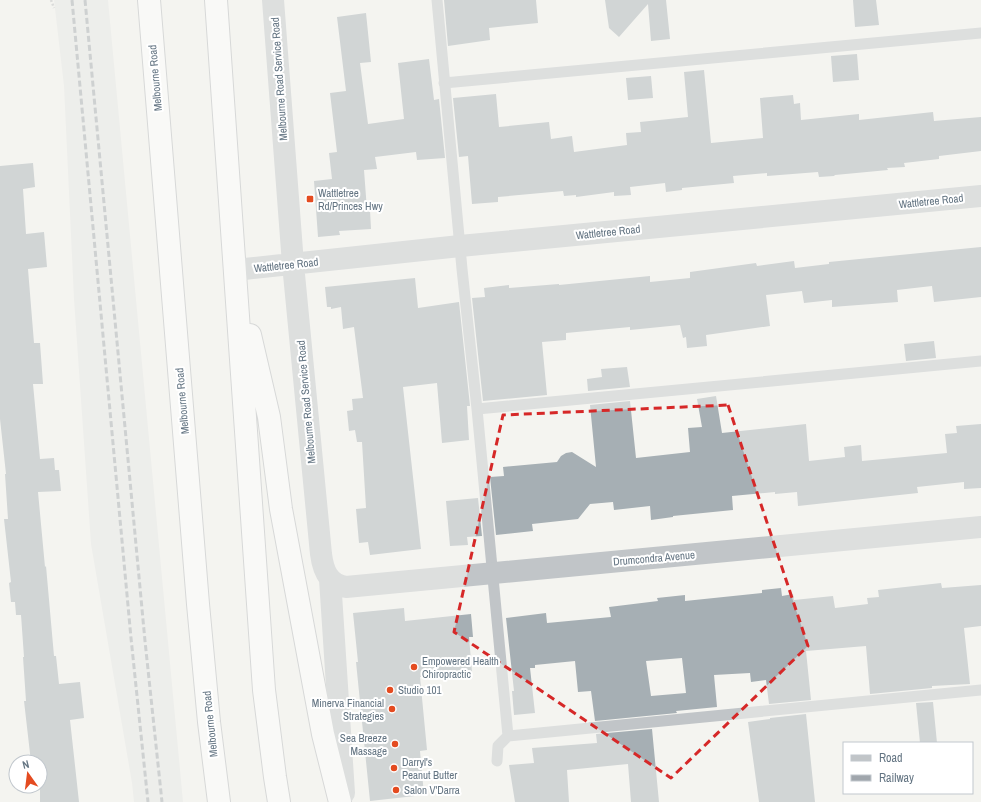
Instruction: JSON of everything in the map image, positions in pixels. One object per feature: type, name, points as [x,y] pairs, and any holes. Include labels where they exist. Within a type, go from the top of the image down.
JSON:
[{"type":"highway","name":"Melbourne Road","points":[[149,0],[198,604],[219,802]]},
{"type":"highway","points":[[216,0],[264,690],[279,802]]},
{"type":"highway","points":[[235,270],[269,417],[281,510],[323,734],[340,802]]},
{"type":"street","name":"Melbourne Road Service Road","points":[[273,0],[292,264],[321,554],[323,569],[330,579],[344,802]]},
{"type":"street","name":"Wattletree Road","points":[[235,270],[460,246],[981,196]]},
{"type":"street","name":"Drumcondra Avenue","points":[[330,579],[336,584],[346,587],[492,572],[981,528]]},
{"type":"lane","points":[[437,0],[508,736]]},
{"type":"lane","points":[[444,83],[981,33]]},
{"type":"lane","points":[[477,409],[981,361]]},
{"type":"lane","points":[[497,761],[498,746],[508,736],[981,690]]},
{"type":"path","points":[[51,0],[54,8]]},
{"type":"highlighted area","points":[[728,405],[808,646],[671,778],[454,632],[503,415]]},
{"type":"shaded area","points":[[54,0],[108,0],[183,802],[134,802],[91,544],[74,299],[64,86]]},
{"type":"building","points":[[444,0],[536,0],[538,23],[489,28],[490,40],[448,46]]},
{"type":"building","points":[[605,0],[666,0],[670,39],[651,41],[648,4],[619,37],[609,28]]},
{"type":"building","points":[[853,0],[876,0],[879,25],[855,27]]},
{"type":"building","points":[[366,13],[371,62],[360,63],[368,124],[404,119],[398,63],[429,59],[434,100],[439,99],[445,158],[417,160],[416,152],[375,157],[377,169],[364,170],[367,210],[370,210],[371,229],[339,231],[340,235],[318,237],[314,181],[332,179],[329,153],[337,152],[330,93],[346,91],[337,17]]},
{"type":"building","points":[[857,54],[859,80],[833,82],[831,56]]},
{"type":"building","points":[[704,70],[711,143],[763,138],[760,98],[793,95],[794,104],[800,103],[801,120],[859,114],[859,120],[933,112],[934,121],[981,117],[981,151],[939,156],[939,159],[904,163],[905,167],[887,168],[888,170],[834,176],[819,177],[818,172],[767,176],[767,173],[733,176],[734,183],[682,188],[682,190],[666,192],[665,183],[630,187],[631,195],[614,196],[614,192],[576,197],[576,195],[564,196],[563,191],[498,197],[498,202],[472,204],[468,156],[459,157],[453,98],[496,94],[499,127],[549,122],[551,139],[572,136],[574,152],[627,145],[626,133],[641,132],[640,122],[688,117],[684,72]]},
{"type":"building","points":[[651,76],[653,98],[628,100],[626,78]]},
{"type":"building","points":[[33,163],[35,187],[23,189],[26,234],[44,232],[47,267],[28,269],[34,343],[40,343],[43,384],[33,384],[40,459],[54,458],[55,470],[59,470],[61,491],[38,492],[54,656],[56,656],[59,684],[80,682],[84,718],[70,720],[79,802],[40,802],[40,794],[48,794],[48,754],[30,754],[24,701],[26,701],[21,615],[16,615],[15,602],[11,602],[9,583],[11,582],[4,519],[8,519],[6,474],[0,419],[0,166]]},
{"type":"building","points":[[981,247],[981,297],[934,302],[932,286],[897,290],[898,302],[832,307],[832,300],[804,303],[802,291],[766,295],[770,326],[706,335],[707,346],[687,348],[686,337],[683,338],[680,325],[630,330],[630,327],[566,333],[566,340],[542,342],[547,395],[483,401],[472,298],[485,297],[484,288],[509,285],[509,288],[559,285],[650,276],[650,282],[690,278],[690,272],[756,263],[757,266],[794,261],[795,268],[829,264],[829,262]]},
{"type":"building","points":[[415,278],[418,308],[459,302],[470,406],[467,406],[469,440],[442,443],[437,383],[403,387],[421,549],[370,555],[368,542],[359,543],[356,509],[366,508],[362,442],[357,442],[355,430],[349,431],[347,411],[353,410],[352,399],[363,398],[354,327],[343,329],[341,307],[331,309],[331,307],[327,307],[325,287]]},
{"type":"building","points":[[934,341],[936,358],[906,361],[904,344]]},
{"type":"building","points":[[627,367],[630,387],[588,391],[587,379],[602,377],[601,369]]},
{"type":"building","points":[[716,396],[722,433],[806,424],[809,461],[845,457],[844,447],[861,445],[862,461],[947,453],[945,434],[957,433],[956,426],[981,424],[981,488],[964,489],[964,482],[917,487],[918,493],[798,506],[797,492],[775,494],[775,492],[732,496],[733,510],[673,516],[651,520],[650,506],[614,510],[613,502],[590,504],[578,519],[532,524],[533,531],[496,535],[490,477],[504,476],[503,467],[557,462],[561,456],[572,452],[596,467],[590,405],[630,401],[636,458],[690,452],[688,428],[702,427],[697,399]]},
{"type":"building","points":[[478,498],[482,536],[467,537],[468,545],[450,546],[446,501]]},
{"type":"building","points":[[941,583],[942,588],[981,585],[981,626],[964,628],[970,684],[932,686],[932,688],[870,694],[866,646],[806,651],[811,700],[769,704],[766,680],[751,682],[750,673],[714,675],[717,707],[676,711],[677,713],[595,721],[591,691],[578,692],[575,661],[535,665],[535,668],[530,668],[535,713],[514,715],[512,691],[514,691],[506,618],[546,613],[547,623],[611,617],[609,607],[658,601],[657,598],[685,595],[685,601],[762,593],[762,590],[781,588],[782,596],[793,594],[794,600],[833,596],[835,608],[868,604],[867,598],[879,597],[878,590]],"holes":[[[682,658],[686,693],[651,696],[646,661]]]},
{"type":"building","points":[[404,608],[405,621],[471,614],[473,637],[469,637],[472,672],[420,677],[427,750],[420,751],[424,795],[370,801],[356,662],[358,662],[353,613]]},
{"type":"building","points":[[933,702],[937,742],[920,742],[916,703]]},
{"type":"building","points":[[806,714],[815,802],[759,802],[748,722]]},
{"type":"building","points":[[652,729],[659,802],[631,802],[628,764],[567,770],[569,802],[515,802],[509,765],[534,763],[532,748],[597,743],[596,734]]},
{"type":"railway","points":[[72,0],[131,638],[148,802]]},
{"type":"railway","points":[[85,0],[145,641],[162,802]]},
{"type":"place","name":"Wattletree Rd/Princes Hwy","points":[[310,199]]},
{"type":"place","name":"Empowered Health Chiropractic","points":[[414,667]]},
{"type":"place","name":"Studio 101","points":[[390,690]]},
{"type":"place","name":"Minerva Financial Strategies","points":[[392,709]]},
{"type":"place","name":"Sea Breeze Massage","points":[[395,744]]},
{"type":"place","name":"Darryl's Peanut Butter","points":[[394,768]]},
{"type":"place","name":"Salon V'Darra","points":[[396,790]]}]
